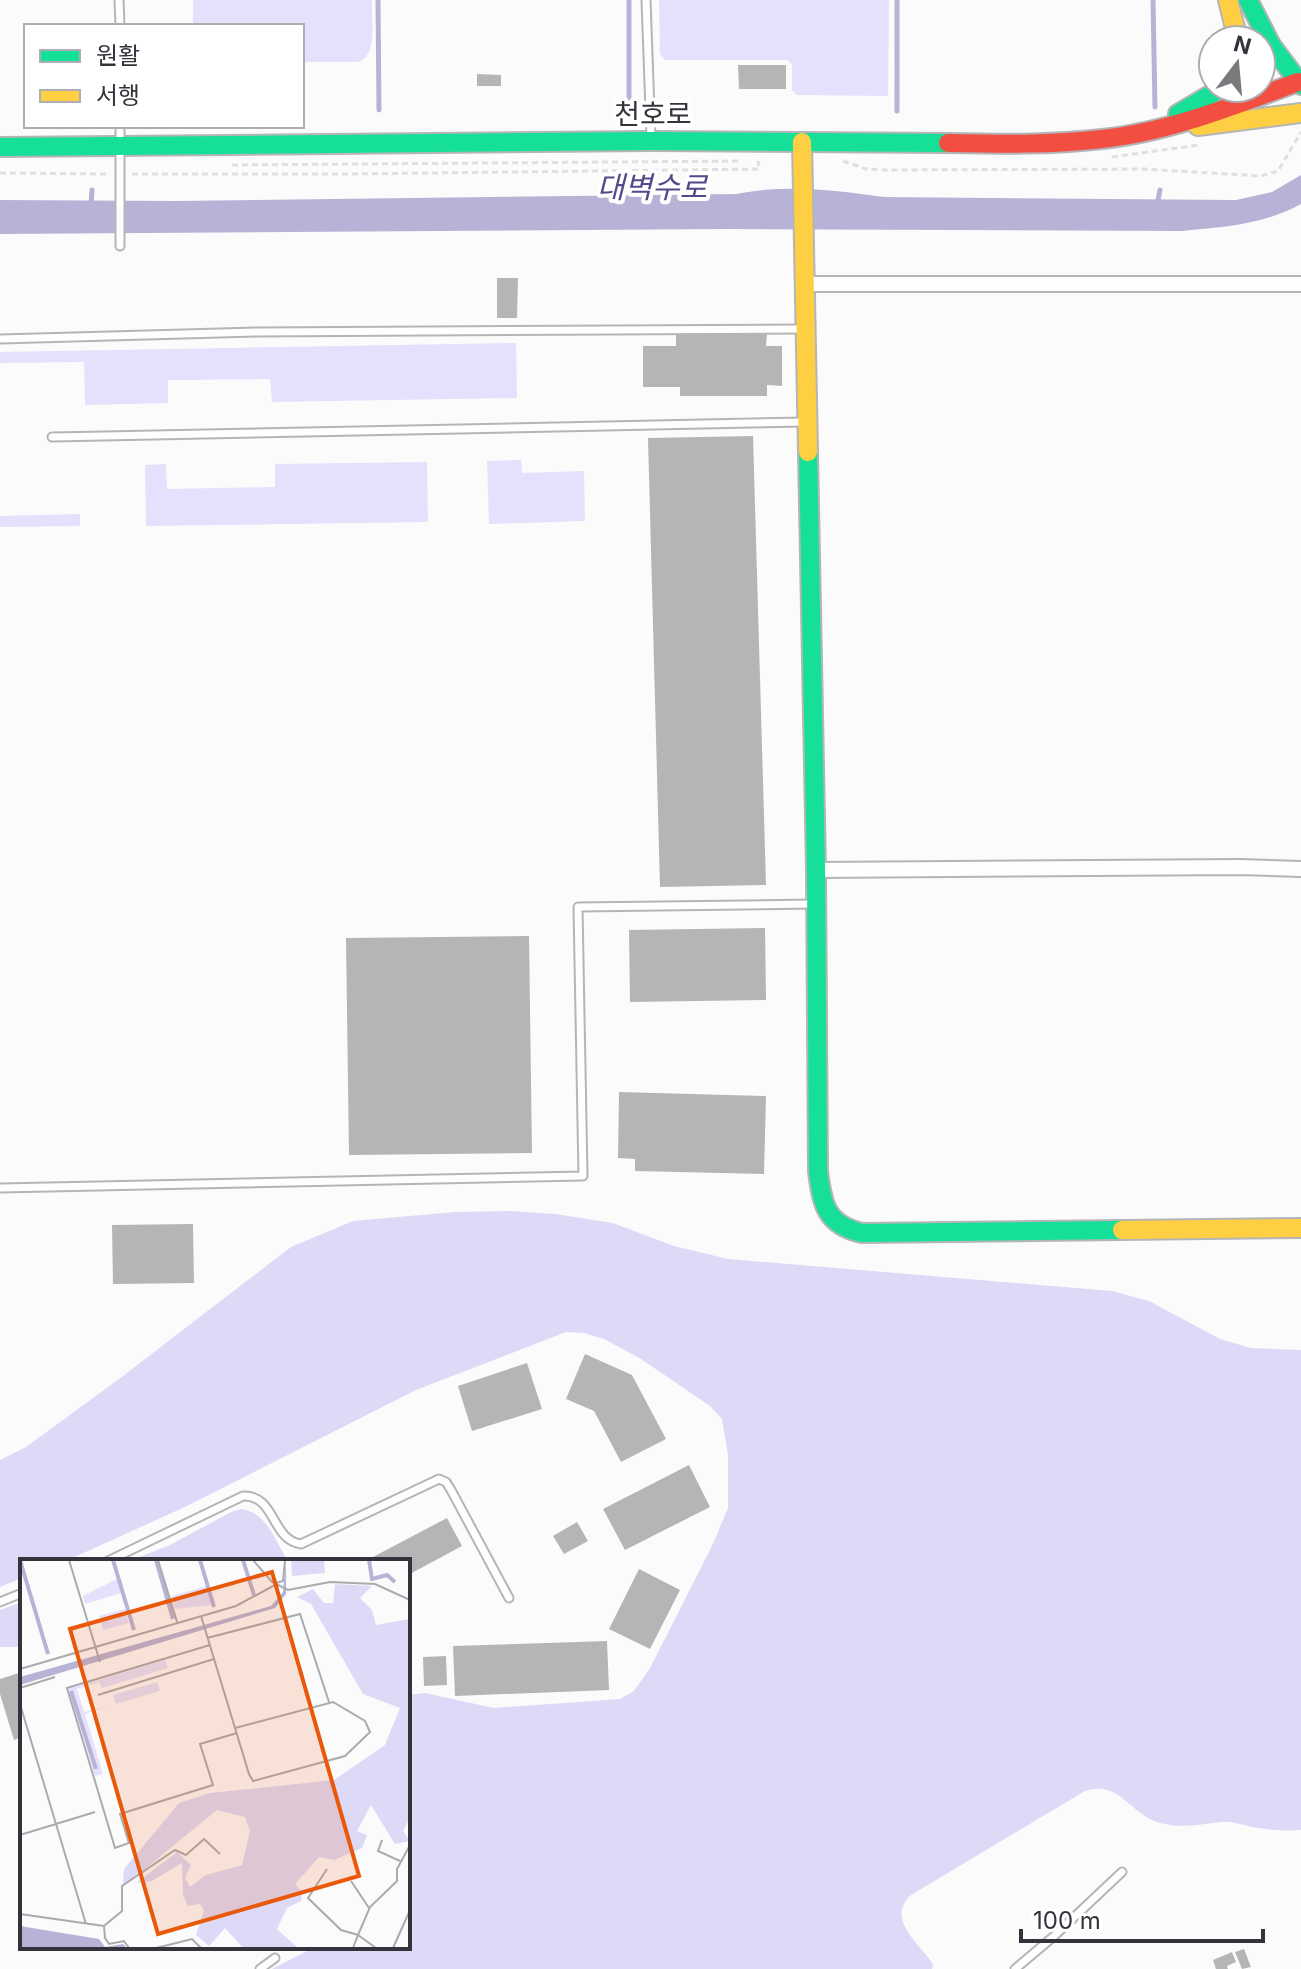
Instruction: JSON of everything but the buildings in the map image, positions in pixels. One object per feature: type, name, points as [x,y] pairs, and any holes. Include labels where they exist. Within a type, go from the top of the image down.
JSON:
[{"type":"street","points":[[1228,0],[1234,24]]},
{"type":"street","points":[[1248,0],[1256,20],[1296,75]]},
{"type":"street","name":"천호로","points":[[0,147],[651,141],[1027,144],[1104,139],[1146,131],[1236,105],[1296,75]]},
{"type":"street","points":[[1146,131],[1197,102]]},
{"type":"street","points":[[1146,131],[1301,113]]},
{"type":"street","points":[[802,142],[816,870],[818,1171],[823,1205],[839,1226],[848,1231],[888,1234],[1301,1228]]},
{"type":"street","points":[[803,284],[1301,284]]},
{"type":"street","points":[[816,870],[1301,869]]},
{"type":"lane","points":[[119,0],[120,24]]},
{"type":"lane","points":[[646,0],[651,141]]},
{"type":"lane","points":[[120,128],[120,246]]},
{"type":"lane","points":[[0,339],[257,332],[804,329]]},
{"type":"lane","points":[[52,437],[807,422]]},
{"type":"lane","points":[[0,1188],[583,1176],[578,907],[816,904]]},
{"type":"lane","points":[[112,1559],[243,1496],[259,1499],[285,1537],[291,1543],[301,1544],[439,1479],[446,1482],[451,1490],[509,1598]]},
{"type":"lane","points":[[0,1602],[20,1594]]},
{"type":"lane","points":[[1015,1969],[1122,1872]]},
{"type":"lane","points":[[260,1969],[275,1958]]},
{"type":"path","points":[[843,161],[866,169],[885,170],[1185,170],[1261,176],[1278,171],[1301,132]]},
{"type":"path","points":[[0,173],[120,176],[670,172],[759,169],[758,161]]},
{"type":"shaded area","points":[[193,0],[372,0],[371,45],[364,59],[357,62],[304,62],[304,24],[193,24]]},
{"type":"shaded area","points":[[659,0],[889,0],[888,96],[797,95],[792,90],[792,64],[787,60],[665,60],[660,54]]},
{"type":"shaded area","points":[[1301,175],[1301,204],[1287,211],[1243,224],[1182,231],[730,229],[0,234],[0,200],[176,201],[736,194],[791,189],[884,197],[1236,200],[1272,192]]},
{"type":"shaded area","points":[[516,343],[517,398],[272,402],[270,379],[168,380],[168,403],[85,405],[84,362],[0,363],[0,352]]},
{"type":"shaded area","points":[[521,460],[522,473],[584,471],[585,521],[489,524],[487,461]]},
{"type":"shaded area","points":[[427,462],[428,522],[146,526],[145,465],[166,464],[167,489],[275,487],[275,464]]},
{"type":"shaded area","points":[[80,514],[80,526],[0,527],[0,516]]},
{"type":"shaded area","points":[[455,1212],[555,1214],[613,1223],[674,1246],[728,1259],[1112,1291],[1149,1301],[1220,1339],[1251,1348],[1301,1350],[1301,1830],[1270,1830],[1225,1822],[1169,1825],[1149,1819],[1107,1790],[1085,1791],[911,1895],[904,1904],[903,1922],[933,1964],[932,1969],[272,1969],[311,1949],[410,1949],[410,1695],[425,1693],[494,1708],[620,1699],[634,1691],[650,1668],[728,1508],[728,1455],[722,1419],[710,1406],[641,1359],[604,1339],[566,1332],[416,1390],[187,1506],[70,1559],[20,1559],[20,1579],[0,1587],[0,1460],[26,1447],[119,1379],[291,1247],[353,1221]]},
{"type":"shaded area","points":[[241,1509],[250,1511],[264,1521],[287,1559],[134,1559],[170,1545]]},
{"type":"shaded area","points":[[20,1603],[20,1647],[0,1647],[0,1610]]},
{"type":"waterway","points":[[378,0],[379,110]]},
{"type":"waterway","points":[[629,0],[629,112]]},
{"type":"waterway","points":[[897,0],[897,111]]},
{"type":"waterway","points":[[1153,0],[1155,107]]},
{"type":"waterway","points":[[91,205],[92,190]]},
{"type":"waterway","points":[[1157,205],[1160,190]]},
{"type":"traffic: fast","points":[[1248,0],[1271,45],[1301,85]]},
{"type":"traffic: fast","points":[[1178,114],[1197,103]]},
{"type":"traffic: fast","points":[[0,147],[651,141],[948,143]]},
{"type":"traffic: fast","points":[[808,452],[818,1171],[824,1203],[840,1225],[862,1233],[1122,1230]]},
{"type":"traffic: slow","points":[[1228,0],[1234,24]]},
{"type":"traffic: slow","points":[[1198,126],[1301,113]]},
{"type":"traffic: slow","points":[[802,142],[808,452]]},
{"type":"traffic: slow","points":[[1122,1230],[1301,1228]]},
{"type":"traffic: jam","points":[[948,143],[1044,143],[1127,135],[1202,116],[1298,82]]},
{"type":"water label","name":"대벽수로","points":[[652,188]]}]
